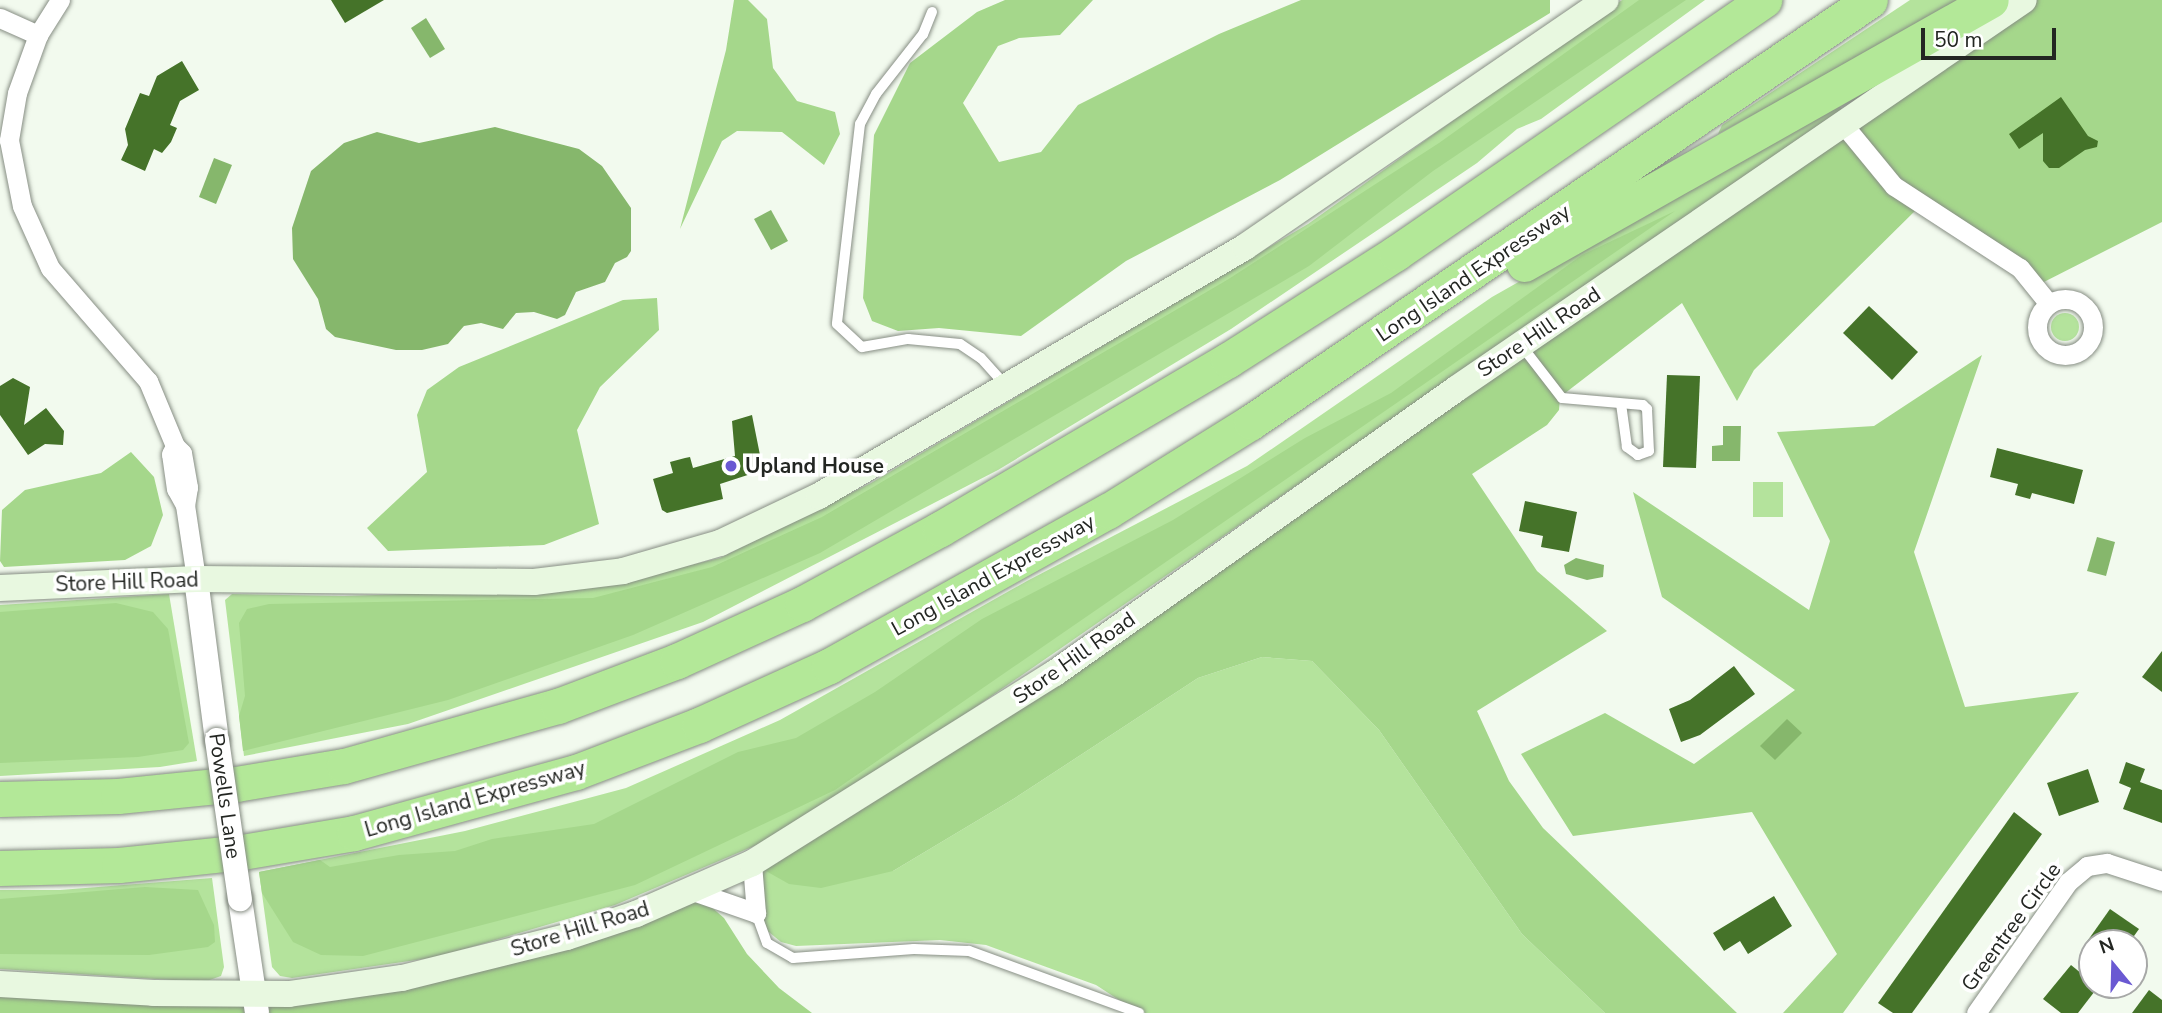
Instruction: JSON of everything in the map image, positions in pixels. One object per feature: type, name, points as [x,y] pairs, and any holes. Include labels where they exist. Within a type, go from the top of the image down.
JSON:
[{"type":"highway","points":[[0,799],[118,796],[236,784],[344,766],[558,706],[677,661],[802,604],[940,529],[1228,360],[1396,253],[1764,0]]},
{"type":"highway","name":"Long Island Expressway","points":[[0,868],[119,864],[242,852],[367,830],[576,772],[699,725],[829,666],[1108,511],[1251,422],[1870,0]]},
{"type":"highway","points":[[1251,422],[1991,0]]},
{"type":"main road","name":"Store Hill Road","points":[[0,984],[256,1003],[289,994],[415,975],[567,937],[693,891],[752,863],[1055,673],[1521,345],[2024,0]]},
{"type":"main road","name":"Store Hill Road","points":[[0,588],[196,579],[534,582],[650,564],[720,543],[786,513],[1278,226],[1604,1]]},
{"type":"street","points":[[61,0],[38,35],[18,93],[9,140],[22,206],[50,268],[148,381],[175,446],[183,456],[188,487],[185,505],[196,579]]},
{"type":"street","points":[[0,18],[38,35]]},
{"type":"street","points":[[1843,124],[1894,186],[2004,256],[2049,304]]},
{"type":"street","name":"Powells Lane","points":[[196,579],[256,1003]]},
{"type":"street","points":[[693,891],[756,913],[752,863]]},
{"type":"street","name":"Greentree Circle","points":[[1976,1013],[2068,882],[2087,866],[2107,863],[2162,881]]},
{"type":"lane","points":[[932,12],[923,34],[876,94],[860,124],[837,324],[862,347],[908,339],[960,344],[981,358],[1007,386]]},
{"type":"lane","points":[[1521,345],[1562,398],[1621,404],[1647,409],[1649,452],[1638,455],[1627,447],[1621,404]]},
{"type":"lane","points":[[756,913],[767,943],[793,958],[914,950],[969,951],[1139,1013]]},
{"type":"shaded area","points":[[734,0],[748,0],[767,19],[773,68],[797,101],[835,112],[840,134],[824,165],[782,132],[737,131],[722,141],[680,229],[726,50]]},
{"type":"shaded area","points":[[1005,0],[1093,0],[1060,35],[1019,38],[998,46],[963,103],[999,162],[1041,152],[1078,105],[1219,34],[1301,0],[1550,0],[1550,13],[1280,180],[1126,261],[1021,336],[939,328],[898,331],[872,321],[863,298],[874,135],[910,63],[977,12]]},
{"type":"shaded area","points":[[1622,0],[1705,0],[1541,119],[1517,129],[1477,163],[1231,329],[998,470],[703,622],[408,724],[244,756],[225,600],[232,594],[344,596],[593,588],[720,558],[871,483],[1308,224]]},
{"type":"shaded area","points":[[1639,0],[1686,0],[1433,171],[1309,266],[820,553],[633,635],[448,700],[243,751],[239,716],[245,696],[239,623],[247,609],[269,604],[593,598],[712,567],[822,517],[1227,280],[1439,143]]},
{"type":"shaded area","points":[[1910,0],[1966,0],[1718,134],[1722,125]]},
{"type":"shaded area","points":[[2024,0],[2162,0],[2162,222],[2036,286],[1921,205],[1754,370],[1737,401],[1682,303],[1560,397],[1559,410],[1547,425],[1472,474],[1537,571],[1607,631],[1477,711],[1509,781],[1543,828],[1737,1013],[1605,1013],[1522,934],[1379,730],[1312,661],[1262,657],[1198,678],[1015,798],[893,871],[821,888],[789,884],[752,863]]},
{"type":"shaded area","points":[[426,18],[445,49],[430,58],[411,28]]},
{"type":"shaded area","points":[[1836,103],[1842,109],[954,722],[759,844],[615,905],[437,957],[292,978],[280,976],[272,967],[259,872],[465,831],[626,788],[780,720],[1027,581],[1247,466],[1492,297]]},
{"type":"shaded area","points":[[495,127],[579,149],[602,166],[631,208],[631,251],[627,257],[615,263],[605,282],[576,292],[565,315],[557,319],[534,312],[516,313],[503,329],[481,323],[464,326],[448,344],[422,350],[396,350],[335,337],[326,329],[318,299],[293,259],[292,228],[311,171],[344,143],[377,132],[419,143]]},
{"type":"shaded area","points":[[214,158],[232,165],[216,204],[199,197]]},
{"type":"shaded area","points":[[771,210],[788,241],[771,250],[754,219]]},
{"type":"shaded area","points":[[1675,211],[835,790],[635,885],[363,956],[321,955],[293,942],[262,893],[259,872],[320,860],[330,867],[399,855],[455,851],[492,839],[594,824],[738,752],[796,738],[875,692],[982,619],[1173,520],[1305,438],[1391,393],[1582,255]]},
{"type":"shaded area","points":[[657,298],[659,330],[600,387],[577,430],[599,524],[544,545],[388,551],[367,528],[427,472],[417,415],[427,390],[459,367],[623,300]]},
{"type":"shaded area","points":[[2065,313],[2075,317],[2079,327],[2075,337],[2065,341],[2055,337],[2051,327],[2055,317]]},
{"type":"shaded area","points":[[1982,355],[1914,552],[1965,707],[2079,692],[1843,1013],[1783,1013],[1837,954],[1752,812],[1573,836],[1521,754],[1605,713],[1694,764],[1795,690],[1662,597],[1633,492],[1809,610],[1830,541],[1777,432],[1874,426]]},
{"type":"shaded area","points":[[1723,426],[1741,426],[1740,461],[1712,461],[1712,446],[1723,445]]},
{"type":"shaded area","points":[[131,452],[154,477],[163,515],[151,546],[125,560],[4,567],[0,561],[2,510],[25,490],[101,473]]},
{"type":"shaded area","points":[[1753,482],[1783,482],[1783,517],[1753,517]]},
{"type":"shaded area","points":[[2097,537],[2115,542],[2106,576],[2087,571]]},
{"type":"shaded area","points":[[1576,558],[1604,565],[1603,577],[1587,580],[1566,574],[1564,565]]},
{"type":"shaded area","points":[[169,594],[197,761],[160,767],[0,776],[0,605]]},
{"type":"shaded area","points":[[116,603],[153,612],[168,629],[189,743],[183,750],[138,757],[0,763],[0,612]]},
{"type":"shaded area","points":[[1262,657],[1312,661],[1379,730],[1522,934],[1605,1013],[1139,1013],[1096,985],[986,945],[940,940],[796,946],[781,942],[764,928],[752,863],[769,872],[893,871],[1015,798],[1198,678]]},
{"type":"shaded area","points":[[1787,719],[1802,733],[1775,760],[1760,746]]},
{"type":"shaded area","points":[[212,878],[224,967],[221,976],[204,982],[0,969],[0,890],[60,890]]},
{"type":"shaded area","points":[[145,887],[198,890],[214,925],[215,942],[208,947],[149,955],[0,954],[0,899]]},
{"type":"shaded area","points":[[693,891],[724,918],[747,954],[779,988],[812,1013],[0,1013],[0,984],[360,985]]},
{"type":"building","points":[[331,0],[384,0],[345,23]]},
{"type":"building","points":[[182,61],[199,90],[180,101],[170,125],[177,128],[171,142],[162,153],[154,149],[145,171],[121,160],[128,145],[125,129],[140,93],[149,96],[157,76]]},
{"type":"building","points":[[2061,97],[2088,136],[2098,141],[2097,147],[2085,150],[2059,168],[2049,168],[2043,161],[2043,133],[2019,149],[2009,134]]},
{"type":"building","points":[[1869,306],[1918,352],[1892,380],[1843,333]]},
{"type":"building","points":[[1667,375],[1700,376],[1696,468],[1663,467]]},
{"type":"building","points":[[13,378],[30,387],[24,425],[46,408],[64,431],[63,445],[45,444],[28,455],[0,415],[0,386]]},
{"type":"building","name":"Upland House","points":[[752,415],[763,470],[720,484],[723,499],[667,513],[662,510],[653,479],[673,473],[670,462],[690,457],[693,468],[735,456],[732,421]]},
{"type":"building","points":[[1997,448],[2083,470],[2074,504],[2032,493],[2030,499],[2015,495],[2018,484],[1990,477]]},
{"type":"building","points":[[1525,501],[1577,512],[1569,552],[1541,547],[1543,536],[1519,531]]},
{"type":"building","points":[[2162,651],[2162,692],[2142,677]]},
{"type":"building","points":[[1734,666],[1755,694],[1700,735],[1681,742],[1669,709],[1690,700]]},
{"type":"building","points":[[2126,762],[2145,769],[2140,782],[2162,790],[2162,823],[2123,809],[2131,788],[2119,783]]},
{"type":"building","points":[[2088,769],[2099,802],[2059,816],[2047,783]]},
{"type":"building","points":[[2014,812],[2042,834],[1912,1013],[1893,1013],[1878,1003]]},
{"type":"building","points":[[1774,896],[1792,926],[1748,954],[1740,941],[1724,951],[1713,933]]},
{"type":"building","points":[[2110,909],[2139,929],[2096,929]]},
{"type":"building","points":[[2071,965],[2078,971],[2078,999],[2089,999],[2078,1013],[2061,1013],[2043,999]]},
{"type":"building","points":[[2148,991],[2162,1000],[2162,1013],[2132,1013],[2142,999],[2148,999]]},
{"type":"place","name":"Upland House","points":[[731,466]]}]
